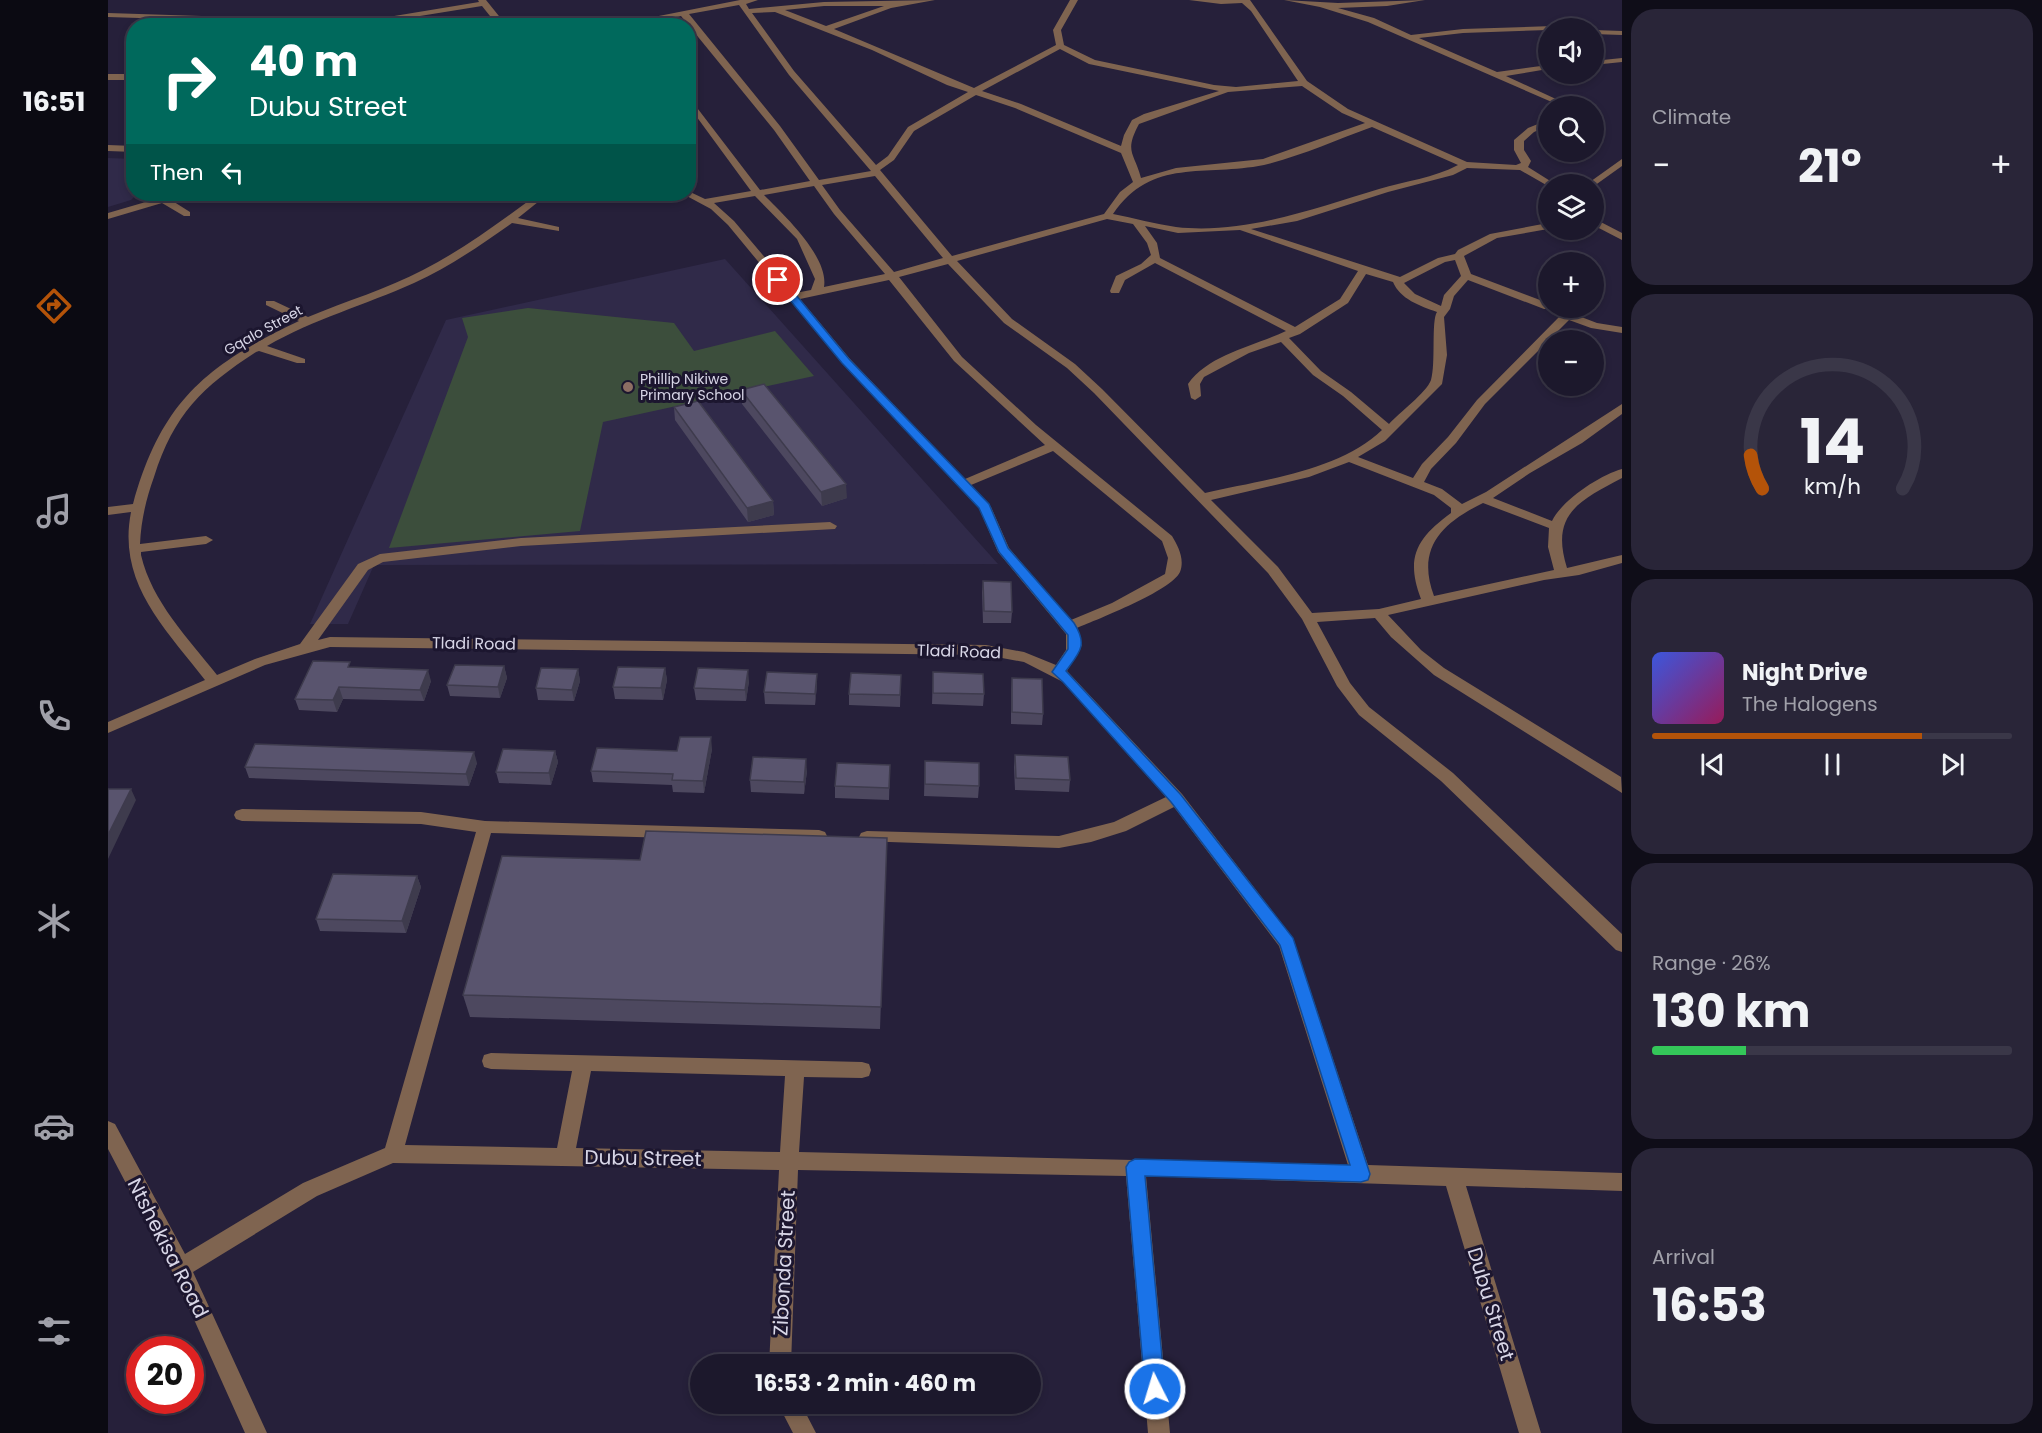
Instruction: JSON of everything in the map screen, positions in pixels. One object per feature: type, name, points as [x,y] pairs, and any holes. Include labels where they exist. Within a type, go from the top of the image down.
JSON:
[{"type":"street","points":[[778,10],[832,4],[903,3],[931,0]]},
{"type":"street","points":[[1060,46],[1057,30],[1074,0]]},
{"type":"street","points":[[1194,0],[1245,0],[1254,9],[1304,83],[1345,111],[1465,165],[1521,167],[1538,177]]},
{"type":"street","points":[[1288,0],[1323,6],[1371,20],[1544,96]]},
{"type":"street","points":[[1323,6],[1376,5],[1421,0]]},
{"type":"street","points":[[392,18],[483,2],[496,18]]},
{"type":"street","points":[[738,3],[804,90],[826,112],[950,260],[1008,321],[1071,366],[1098,391],[1273,570],[1308,618],[1344,686],[1364,711],[1442,772],[1622,945]]},
{"type":"street","points":[[657,18],[738,3],[778,10],[829,28],[914,68],[1107,141],[1125,151],[1134,168],[1138,183]]},
{"type":"street","points":[[829,28],[903,3]]},
{"type":"street","points":[[682,12],[688,18]]},
{"type":"street","points":[[108,15],[204,18]]},
{"type":"street","points":[[696,26],[777,128],[816,185],[958,359],[1054,446],[1162,533],[1176,557],[1174,572],[1165,580],[1117,606],[1069,626]]},
{"type":"street","points":[[1410,37],[1463,31],[1538,28]]},
{"type":"street","points":[[1604,32],[1622,33]]},
{"type":"street","points":[[1060,46],[1092,63],[1214,88],[1236,90],[1304,83]]},
{"type":"street","points":[[704,202],[816,185],[876,171],[891,159],[902,136],[911,129],[1060,46]]},
{"type":"street","points":[[1604,62],[1622,60]]},
{"type":"street","points":[[1497,75],[1538,69]]},
{"type":"street","points":[[108,77],[126,77]]},
{"type":"street","points":[[1125,151],[1128,135],[1139,119],[1227,92]]},
{"type":"street","points":[[696,109],[757,193],[801,238],[820,279],[815,292]]},
{"type":"street","points":[[1107,216],[1126,190],[1166,173],[1264,162],[1371,124]]},
{"type":"street","points":[[1521,167],[1526,161],[1519,150],[1519,140],[1538,127]]},
{"type":"street","points":[[108,148],[126,149]]},
{"type":"street","points":[[1604,175],[1622,162]]},
{"type":"street","points":[[792,297],[892,276],[1107,216],[1178,230],[1239,228],[1302,216],[1385,190],[1450,173],[1465,165]]},
{"type":"street","points":[[696,198],[714,207],[731,223],[846,361],[988,512],[1003,549],[1075,635],[1075,650],[1058,672]]},
{"type":"street","points":[[108,216],[156,201]]},
{"type":"street","points":[[165,201],[187,214]]},
{"type":"street","name":"Gqalo Street","points":[[215,682],[165,617],[144,582],[134,549],[137,507],[153,459],[174,418],[205,385],[259,347],[308,321],[426,273],[533,201]]},
{"type":"street","points":[[509,219],[555,229]]},
{"type":"street","points":[[1137,223],[1155,249],[1155,259]]},
{"type":"street","points":[[1604,227],[1622,237]]},
{"type":"street","points":[[1239,228],[1290,243],[1363,271],[1399,280],[1442,260],[1459,256],[1468,248],[1494,236],[1538,228]]},
{"type":"street","points":[[1459,256],[1467,276],[1538,303]]},
{"type":"street","points":[[1115,291],[1120,278],[1155,259]]},
{"type":"street","points":[[1155,259],[1296,332]]},
{"type":"street","points":[[1195,396],[1194,384],[1200,375],[1245,351],[1296,332],[1344,301],[1363,271]]},
{"type":"street","points":[[1202,498],[1305,474],[1349,459],[1381,438],[1438,381],[1441,356],[1438,321],[1449,295],[1467,276]]},
{"type":"street","points":[[1399,280],[1400,287],[1414,298],[1443,310]]},
{"type":"street","points":[[270,303],[308,321]]},
{"type":"street","points":[[1416,485],[1426,467],[1452,440],[1481,402],[1564,318]]},
{"type":"street","points":[[1575,318],[1622,341]]},
{"type":"street","points":[[1595,326],[1622,330]]},
{"type":"street","points":[[1283,338],[1317,373],[1347,394],[1389,430]]},
{"type":"street","points":[[259,347],[301,362]]},
{"type":"street","points":[[1429,602],[1421,583],[1419,566],[1423,550],[1434,532],[1459,510],[1483,499],[1526,470],[1578,440],[1622,408]]},
{"type":"street","points":[[963,484],[1054,446]]},
{"type":"street","points":[[1349,459],[1449,498],[1459,510]]},
{"type":"street","points":[[1562,574],[1556,554],[1555,526],[1558,518],[1567,506],[1622,473]]},
{"type":"street","points":[[1483,499],[1555,526]]},
{"type":"street","points":[[108,511],[137,507]]},
{"type":"street","points":[[306,646],[363,567],[380,558],[521,542],[830,526]]},
{"type":"street","points":[[134,549],[206,540]]},
{"type":"street","points":[[1308,618],[1379,612],[1562,574],[1622,559]]},
{"type":"street","points":[[1379,612],[1390,629],[1450,679],[1584,761],[1622,787]]},
{"type":"street","name":"Tladi Road","points":[[108,728],[260,662],[306,646],[330,642],[986,650],[1033,660],[1068,679],[1176,798],[1287,943],[1361,1174]]},
{"type":"street","points":[[242,814],[421,818],[484,827],[1059,842],[1089,838],[1128,825],[1176,798]]},
{"type":"street","points":[[393,1154],[484,827]]},
{"type":"street","points":[[491,1061],[862,1070]]},
{"type":"street","points":[[565,1157],[583,1063]]},
{"type":"street","name":"Zibonda Street","points":[[780,1354],[795,1070]]},
{"type":"street","name":"Ntshekisa Road","points":[[108,1130],[181,1268],[256,1433]]},
{"type":"street","name":"Dubu Street","points":[[181,1268],[321,1185],[354,1168],[393,1154],[1135,1167],[1622,1182]]},
{"type":"street","points":[[1135,1167],[1159,1433]]},
{"type":"street","name":"Dubu Street","points":[[1453,1176],[1530,1433]]},
{"type":"street","points":[[795,1414],[805,1433]]},
{"type":"shaded area","points":[[108,158],[126,159],[128,201],[108,207]]},
{"type":"shaded area","name":"Phillip Nikiwe Primary School","points":[[725,259],[998,564],[374,565],[348,624],[310,624],[446,320]]},
{"type":"green space","points":[[528,308],[674,323],[694,351],[775,331],[814,376],[603,422],[580,531],[389,548],[468,337],[462,318]]},
{"type":"building","points":[[764,384],[846,484],[821,492],[741,390]]},
{"type":"building","points":[[698,401],[773,501],[747,508],[674,407]]},
{"type":"building","points":[[983,581],[1011,582],[1012,612],[984,611]]},
{"type":"building","points":[[313,661],[350,662],[348,667],[428,670],[420,690],[339,687],[333,700],[295,699]]},
{"type":"building","points":[[455,665],[504,666],[498,687],[447,685]]},
{"type":"building","points":[[618,667],[665,668],[661,688],[613,687]]},
{"type":"building","points":[[541,668],[578,669],[572,690],[536,688]]},
{"type":"building","points":[[698,668],[748,670],[745,690],[694,688]]},
{"type":"building","points":[[767,672],[817,674],[815,694],[764,692]]},
{"type":"building","points":[[933,672],[983,674],[984,694],[933,693]]},
{"type":"building","points":[[851,673],[901,675],[900,695],[849,694]]},
{"type":"building","points":[[1012,678],[1042,679],[1043,714],[1012,712]]},
{"type":"building","points":[[680,737],[711,737],[703,781],[672,780],[673,774],[591,771],[597,748],[677,751]]},
{"type":"building","points":[[255,744],[474,752],[466,774],[245,767]]},
{"type":"building","points":[[503,749],[555,751],[549,773],[496,772]]},
{"type":"building","points":[[1015,755],[1068,757],[1070,780],[1016,778]]},
{"type":"building","points":[[753,757],[806,759],[804,782],[750,780]]},
{"type":"building","points":[[925,761],[979,763],[979,786],[925,784]]},
{"type":"building","points":[[837,763],[890,765],[889,788],[835,786]]},
{"type":"building","points":[[108,789],[131,789],[108,835]]},
{"type":"building","points":[[646,831],[887,838],[881,1007],[463,995],[502,856],[640,860]]},
{"type":"building","points":[[333,874],[417,876],[402,921],[316,919]]},
{"type":"place","name":"Phillip Nikiwe Primary School","points":[[628,387]]},
{"type":"route","points":[[778,280],[846,361],[985,507],[1003,549],[1075,635],[1075,650],[1058,672],[1068,679],[1176,798],[1287,943],[1361,1174],[1135,1167],[1155,1389]]}]
